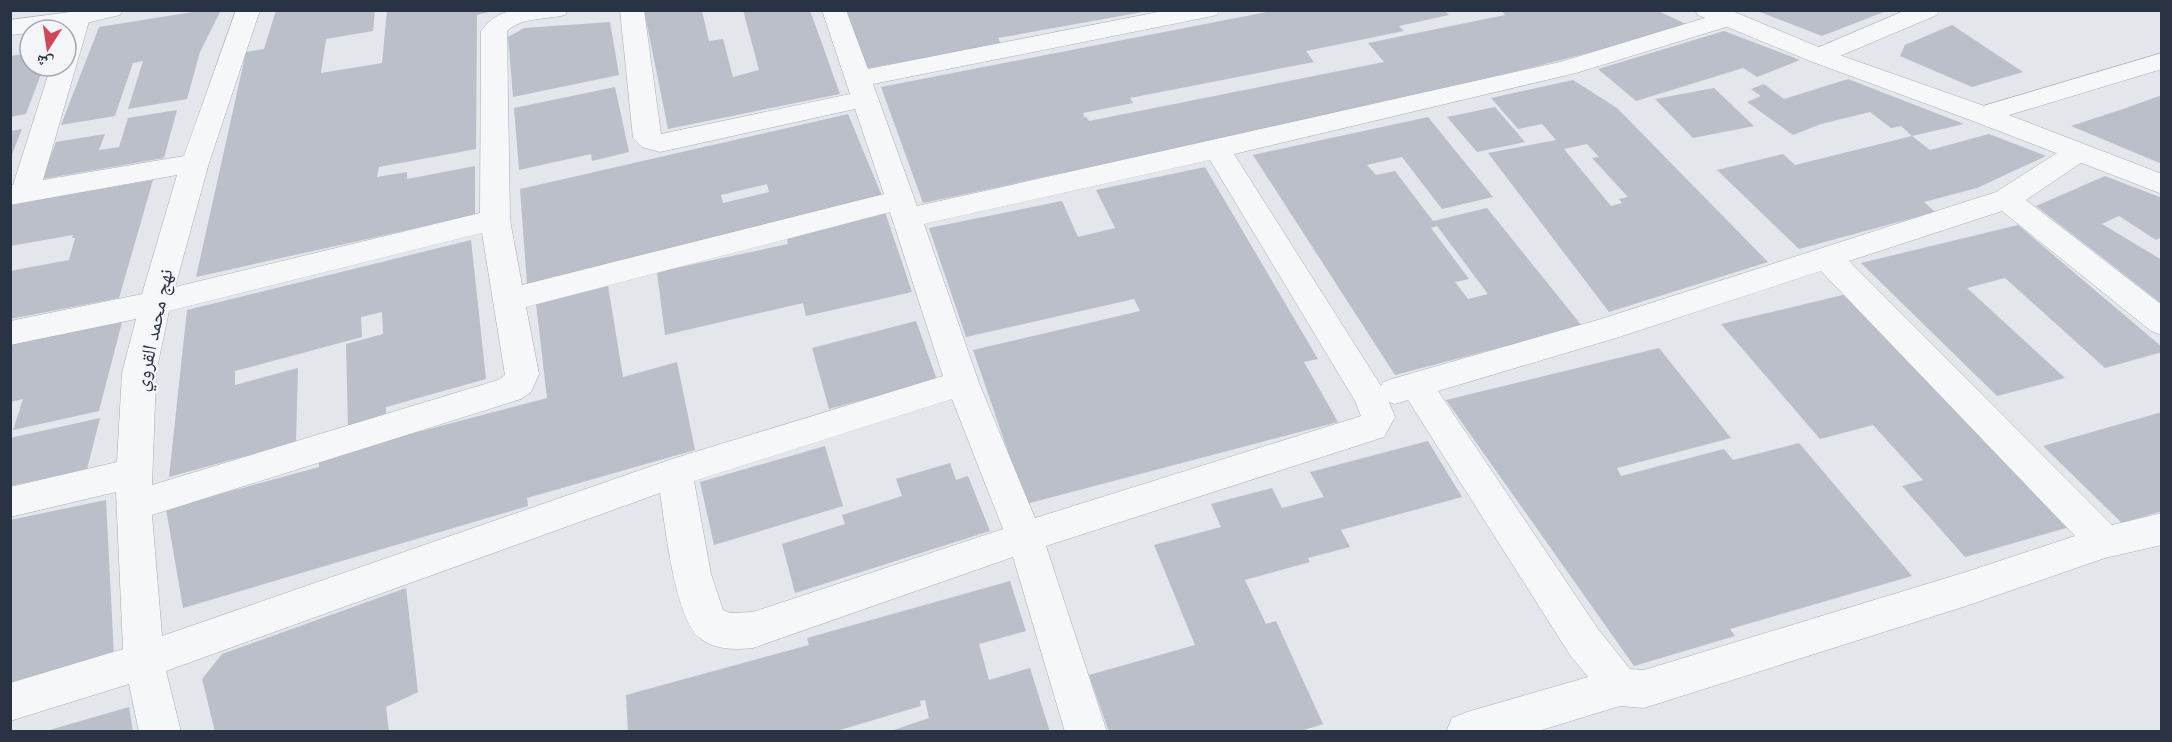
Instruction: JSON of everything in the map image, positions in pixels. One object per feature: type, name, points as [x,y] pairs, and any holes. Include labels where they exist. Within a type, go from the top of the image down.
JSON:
[{"type":"street","points":[[78,18],[111,10]]},
{"type":"street","name":"نهج محمد القروي","points":[[160,732],[144,661],[133,489],[139,373],[155,303],[195,163],[248,10]]},
{"type":"street","points":[[10,502],[133,489],[513,388],[522,377],[495,220],[494,31],[497,25],[505,20],[556,10]]},
{"type":"street","points":[[632,10],[647,138],[660,142],[861,89],[1208,10]]},
{"type":"street","points":[[834,10],[962,383],[1024,537],[1086,732]]},
{"type":"street","points":[[1819,56],[1928,10]]},
{"type":"street","points":[[509,300],[904,209],[1217,149],[1567,68],[1717,15],[1819,56],[1983,115],[2162,185]]},
{"type":"street","points":[[1983,115],[2162,61]]},
{"type":"street","points":[[60,78],[18,194],[195,163]]},
{"type":"street","points":[[675,473],[699,603],[710,623],[725,631],[738,633],[753,630],[1024,537],[1370,428],[1378,417],[1371,398],[1217,149]]},
{"type":"street","points":[[1371,398],[1605,330],[2006,200],[2078,152]]},
{"type":"street","points":[[2006,200],[2162,323]]},
{"type":"street","points":[[10,333],[155,303],[495,220]]},
{"type":"street","points":[[1826,257],[2105,542]]},
{"type":"street","points":[[10,702],[144,661],[675,473],[962,383]]},
{"type":"street","points":[[1416,386],[1584,642],[1620,687]]},
{"type":"street","points":[[1467,732],[1620,687],[1644,689],[1966,589],[2105,542],[2162,529]]},
{"type":"building","points":[[205,10],[221,10],[200,52],[187,99],[128,109],[143,61],[133,63],[115,116],[61,125],[99,27]]},
{"type":"building","points":[[276,10],[375,10],[373,31],[326,39],[321,73],[382,63],[387,10],[497,10],[477,15],[476,149],[379,167],[377,177],[407,172],[407,179],[475,166],[475,215],[196,277],[246,52],[264,49]]},
{"type":"building","points":[[644,10],[702,11],[709,41],[723,39],[733,77],[759,70],[743,10],[810,10],[840,94],[668,129]]},
{"type":"building","points":[[844,10],[1143,10],[1143,12],[998,38],[1001,44],[864,69]]},
{"type":"building","points":[[1277,10],[1444,10],[1449,15],[1399,26],[1404,31],[1306,51],[1314,62],[1130,98],[1133,103],[1083,113],[1084,117],[1089,121],[1384,62],[1368,43],[1505,15],[1501,10],[1656,10],[1686,24],[1615,46],[1414,98],[923,203],[881,87]]},
{"type":"building","points":[[1758,10],[1889,10],[1822,36],[1757,11]]},
{"type":"building","points":[[610,22],[619,75],[513,97],[508,37],[524,28]]},
{"type":"building","points":[[1952,25],[2023,72],[1972,87],[1900,56],[1905,45]]},
{"type":"building","points":[[1724,31],[1800,60],[1757,77],[1743,68],[1636,101],[1598,69]]},
{"type":"building","points":[[18,55],[18,78],[40,78],[26,114],[10,117],[10,56]]},
{"type":"building","points":[[1848,79],[1964,124],[1912,136],[1901,126],[1891,128],[1870,112],[1821,124],[1793,135],[1747,102],[1761,96],[1751,89],[1764,84],[1784,99]]},
{"type":"building","points":[[1573,80],[1617,108],[1768,262],[1609,312],[1488,153],[1556,140],[1542,124],[1518,129],[1491,98]],"holes":[[[1587,144],[1599,157],[1592,158],[1628,197],[1619,199],[1622,203],[1611,206],[1564,149]]]},
{"type":"building","points":[[615,87],[629,152],[592,161],[591,154],[519,170],[514,108]]},
{"type":"building","points":[[1714,88],[1754,126],[1693,138],[1655,99]]},
{"type":"building","points":[[2162,95],[2162,164],[2071,126],[2126,108]]},
{"type":"building","points":[[1495,107],[1525,142],[1477,152],[1447,117]]},
{"type":"building","points":[[177,110],[164,158],[42,179],[56,142],[105,134],[99,150],[119,147],[128,118]]},
{"type":"building","points":[[848,114],[882,196],[527,284],[520,189]],"holes":[[[767,184],[769,192],[723,203],[721,195]]]},
{"type":"building","points":[[1428,117],[1493,197],[1442,209],[1402,157],[1367,165],[1376,175],[1395,171],[1433,221],[1487,208],[1582,326],[1395,375],[1253,155]],"holes":[[[1437,226],[1488,294],[1468,299],[1455,282],[1469,279],[1431,228]]]},
{"type":"building","points":[[22,129],[11,157],[10,157],[10,131]]},
{"type":"building","points":[[1989,134],[2046,156],[1977,188],[1924,202],[1935,212],[1799,249],[1717,170],[1783,154],[1795,165],[1912,136],[1930,150]]},
{"type":"building","points":[[1205,167],[1318,359],[1304,362],[1338,422],[1026,504],[973,350],[1140,311],[1134,299],[966,337],[929,228],[1062,201],[1078,237],[1115,228],[1096,190]]},
{"type":"building","points":[[2105,176],[2162,198],[2162,237],[2156,240],[2119,216],[2102,224],[2162,260],[2162,304],[2036,206]]},
{"type":"building","points":[[153,180],[119,298],[10,319],[10,271],[69,260],[75,238],[72,238],[73,235],[10,246],[10,205]]},
{"type":"building","points":[[885,212],[912,292],[806,316],[803,303],[665,335],[657,272],[788,244],[786,233]]},
{"type":"building","points":[[2018,225],[2162,347],[2162,352],[2105,368],[2005,278],[1967,288],[2065,378],[1997,396],[1861,263]]},
{"type":"building","points":[[471,240],[486,379],[386,407],[386,418],[348,428],[346,344],[383,334],[382,312],[361,317],[362,337],[235,371],[235,385],[298,368],[296,442],[169,477],[187,310]]},
{"type":"building","points":[[608,286],[623,377],[677,362],[695,450],[527,498],[528,506],[183,608],[166,509],[319,467],[319,458],[547,398],[536,304]]},
{"type":"building","points":[[1847,294],[2073,526],[1965,557],[1902,486],[1923,480],[1873,425],[1820,439],[1721,324]]},
{"type":"building","points":[[916,321],[937,380],[829,409],[812,348]]},
{"type":"building","points":[[122,322],[99,411],[13,430],[23,399],[10,402],[10,344]]},
{"type":"building","points":[[1659,348],[1731,438],[1617,468],[1621,476],[1724,449],[1733,460],[1799,443],[1912,576],[1730,629],[1735,636],[1634,666],[1446,400]]},
{"type":"building","points":[[2162,412],[2162,511],[2122,523],[2043,446]]},
{"type":"building","points":[[100,418],[87,469],[10,486],[10,438]]},
{"type":"building","points":[[1428,441],[1462,497],[1341,530],[1350,547],[1308,558],[1310,562],[1245,580],[1266,624],[1276,621],[1323,724],[1298,732],[1109,732],[1089,675],[1195,645],[1154,545],[1221,527],[1211,504],[1272,488],[1282,508],[1324,497],[1310,472]]},
{"type":"building","points":[[825,446],[843,506],[714,545],[700,482]]},
{"type":"building","points":[[950,463],[956,480],[968,476],[990,531],[795,593],[782,544],[845,524],[842,515],[902,496],[896,479]]},
{"type":"building","points":[[106,500],[114,656],[10,684],[10,520]]},
{"type":"building","points":[[1010,581],[1026,631],[979,644],[989,680],[1030,668],[1050,732],[888,732],[929,718],[925,700],[920,701],[921,706],[833,732],[628,732],[626,695],[809,645],[807,638]]},
{"type":"building","points":[[406,588],[418,692],[386,707],[389,732],[215,732],[202,679],[222,654]]},
{"type":"building","points":[[129,707],[133,732],[46,732],[46,731]]}]
